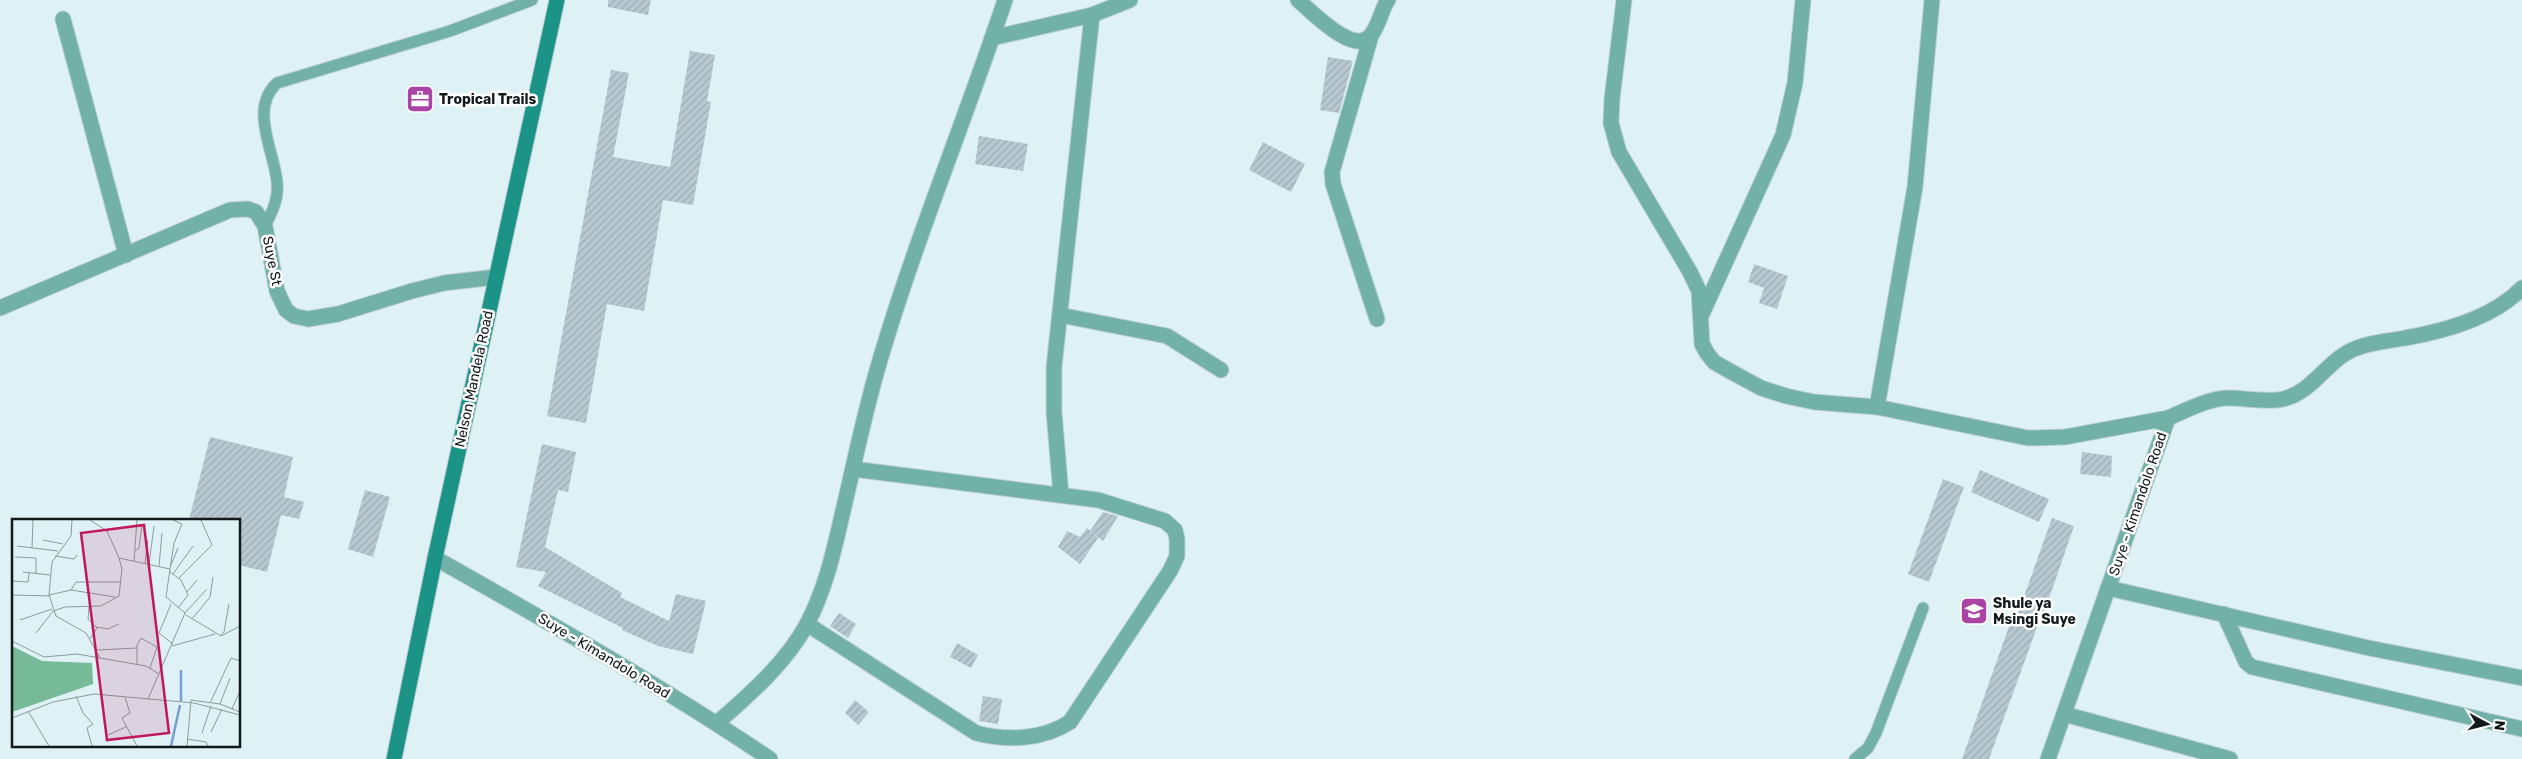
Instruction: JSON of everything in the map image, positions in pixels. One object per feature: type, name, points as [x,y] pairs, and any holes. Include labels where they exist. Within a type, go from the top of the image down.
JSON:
[{"type":"main road","name":"Nelson Mandela Road","points":[[394,759],[435,558],[556,0]]},
{"type":"street","points":[[717,723],[756,688],[779,663],[807,624],[829,573],[880,360],[924,226],[1005,0]]},
{"type":"street","points":[[992,38],[1092,15],[1130,0]]},
{"type":"street","points":[[1298,0],[1342,36],[1354,42],[1363,41],[1371,36]]},
{"type":"street","points":[[1377,319],[1334,184],[1332,172],[1371,36],[1388,0]]},
{"type":"street","points":[[1624,0],[1612,99],[1611,123],[1619,152],[1690,272],[1699,291],[1702,316],[1702,344],[1714,362],[1761,388],[1814,402],[1877,407],[2028,438],[2064,437],[2168,418]]},
{"type":"street","points":[[1702,316],[1783,135],[1794,83],[1803,0]]},
{"type":"street","points":[[1877,407],[1915,187],[1932,0]]},
{"type":"street","points":[[1061,495],[1054,412],[1054,367],[1092,15]]},
{"type":"street","points":[[63,19],[126,254]]},
{"type":"street","name":"Suye St","points":[[0,308],[230,210],[248,209],[256,212],[265,226],[277,291],[286,310],[294,316],[308,319],[338,314],[412,290],[444,283],[496,277]]},
{"type":"street","name":"Suye - Kimandolo Road","points":[[2048,759],[2168,418],[2200,404],[2227,398],[2268,401],[2284,399],[2306,388],[2349,351],[2358,347],[2426,335],[2484,315],[2504,305],[2522,288]]},
{"type":"street","points":[[1060,315],[1167,336],[1221,370]]},
{"type":"street","points":[[807,624],[976,733],[1006,738],[1041,735],[1056,731],[1070,722],[1170,571],[1177,556],[1175,530],[1165,521],[1098,500],[853,469]]},
{"type":"street","name":"Suye - Kimandolo Road","points":[[435,558],[576,638],[717,723],[770,759]]},
{"type":"street","points":[[2108,588],[2369,648],[2522,678]]},
{"type":"street","points":[[2224,614],[2246,662],[2252,667],[2522,729]]},
{"type":"street","points":[[2064,714],[2230,759]]},
{"type":"lane","points":[[265,226],[277,200],[277,183],[264,117],[264,102],[268,91],[277,83],[450,31],[532,0]]},
{"type":"lane","points":[[1856,759],[1868,748],[1876,733],[1923,608]]},
{"type":"building","points":[[608,0],[651,0],[648,15],[608,7]]},
{"type":"building","points":[[690,51],[715,55],[707,101],[711,102],[693,205],[663,200],[644,311],[607,304],[586,423],[547,416],[611,70],[629,73],[613,157],[670,167]]},
{"type":"building","points":[[1328,57],[1353,61],[1339,113],[1320,110]]},
{"type":"building","points":[[979,136],[1028,144],[1023,171],[975,164]]},
{"type":"building","points":[[1263,142],[1305,164],[1291,192],[1249,170]]},
{"type":"building","points":[[1754,264],[1788,276],[1777,309],[1759,303],[1764,288],[1748,282]]},
{"type":"building","points":[[210,437],[293,457],[284,497],[304,502],[299,519],[281,515],[267,572],[240,565],[240,519],[189,519]]},
{"type":"building","points":[[542,444],[576,452],[568,492],[558,490],[545,547],[622,593],[620,597],[669,621],[676,594],[706,601],[693,654],[658,646],[622,630],[623,628],[538,586],[546,572],[516,567]]},
{"type":"building","points":[[2082,452],[2112,456],[2111,477],[2080,474]]},
{"type":"building","points":[[1980,470],[2049,499],[2039,522],[1971,492]]},
{"type":"building","points":[[1943,479],[1964,487],[1929,582],[1908,574]]},
{"type":"building","points":[[365,490],[390,497],[373,557],[348,549]]},
{"type":"building","points":[[1103,512],[1118,516],[1103,541],[1090,531]]},
{"type":"building","points":[[2052,518],[2074,526],[2042,619],[2040,619],[1989,759],[1962,759],[2012,618],[2016,619]]},
{"type":"building","points":[[1087,528],[1098,538],[1080,564],[1058,547],[1067,531],[1080,537]]},
{"type":"building","points":[[839,613],[856,624],[848,638],[830,626]]},
{"type":"building","points":[[957,643],[978,655],[971,668],[950,657]]},
{"type":"building","points":[[983,696],[1002,699],[998,724],[979,721]]},
{"type":"building","points":[[855,700],[869,712],[858,725],[845,713]]},
{"type":"place","name":"Tropical Trails","points":[[420,99]]},
{"type":"place","name":"Shule ya Msingi Suye","points":[[1974,611]]}]
